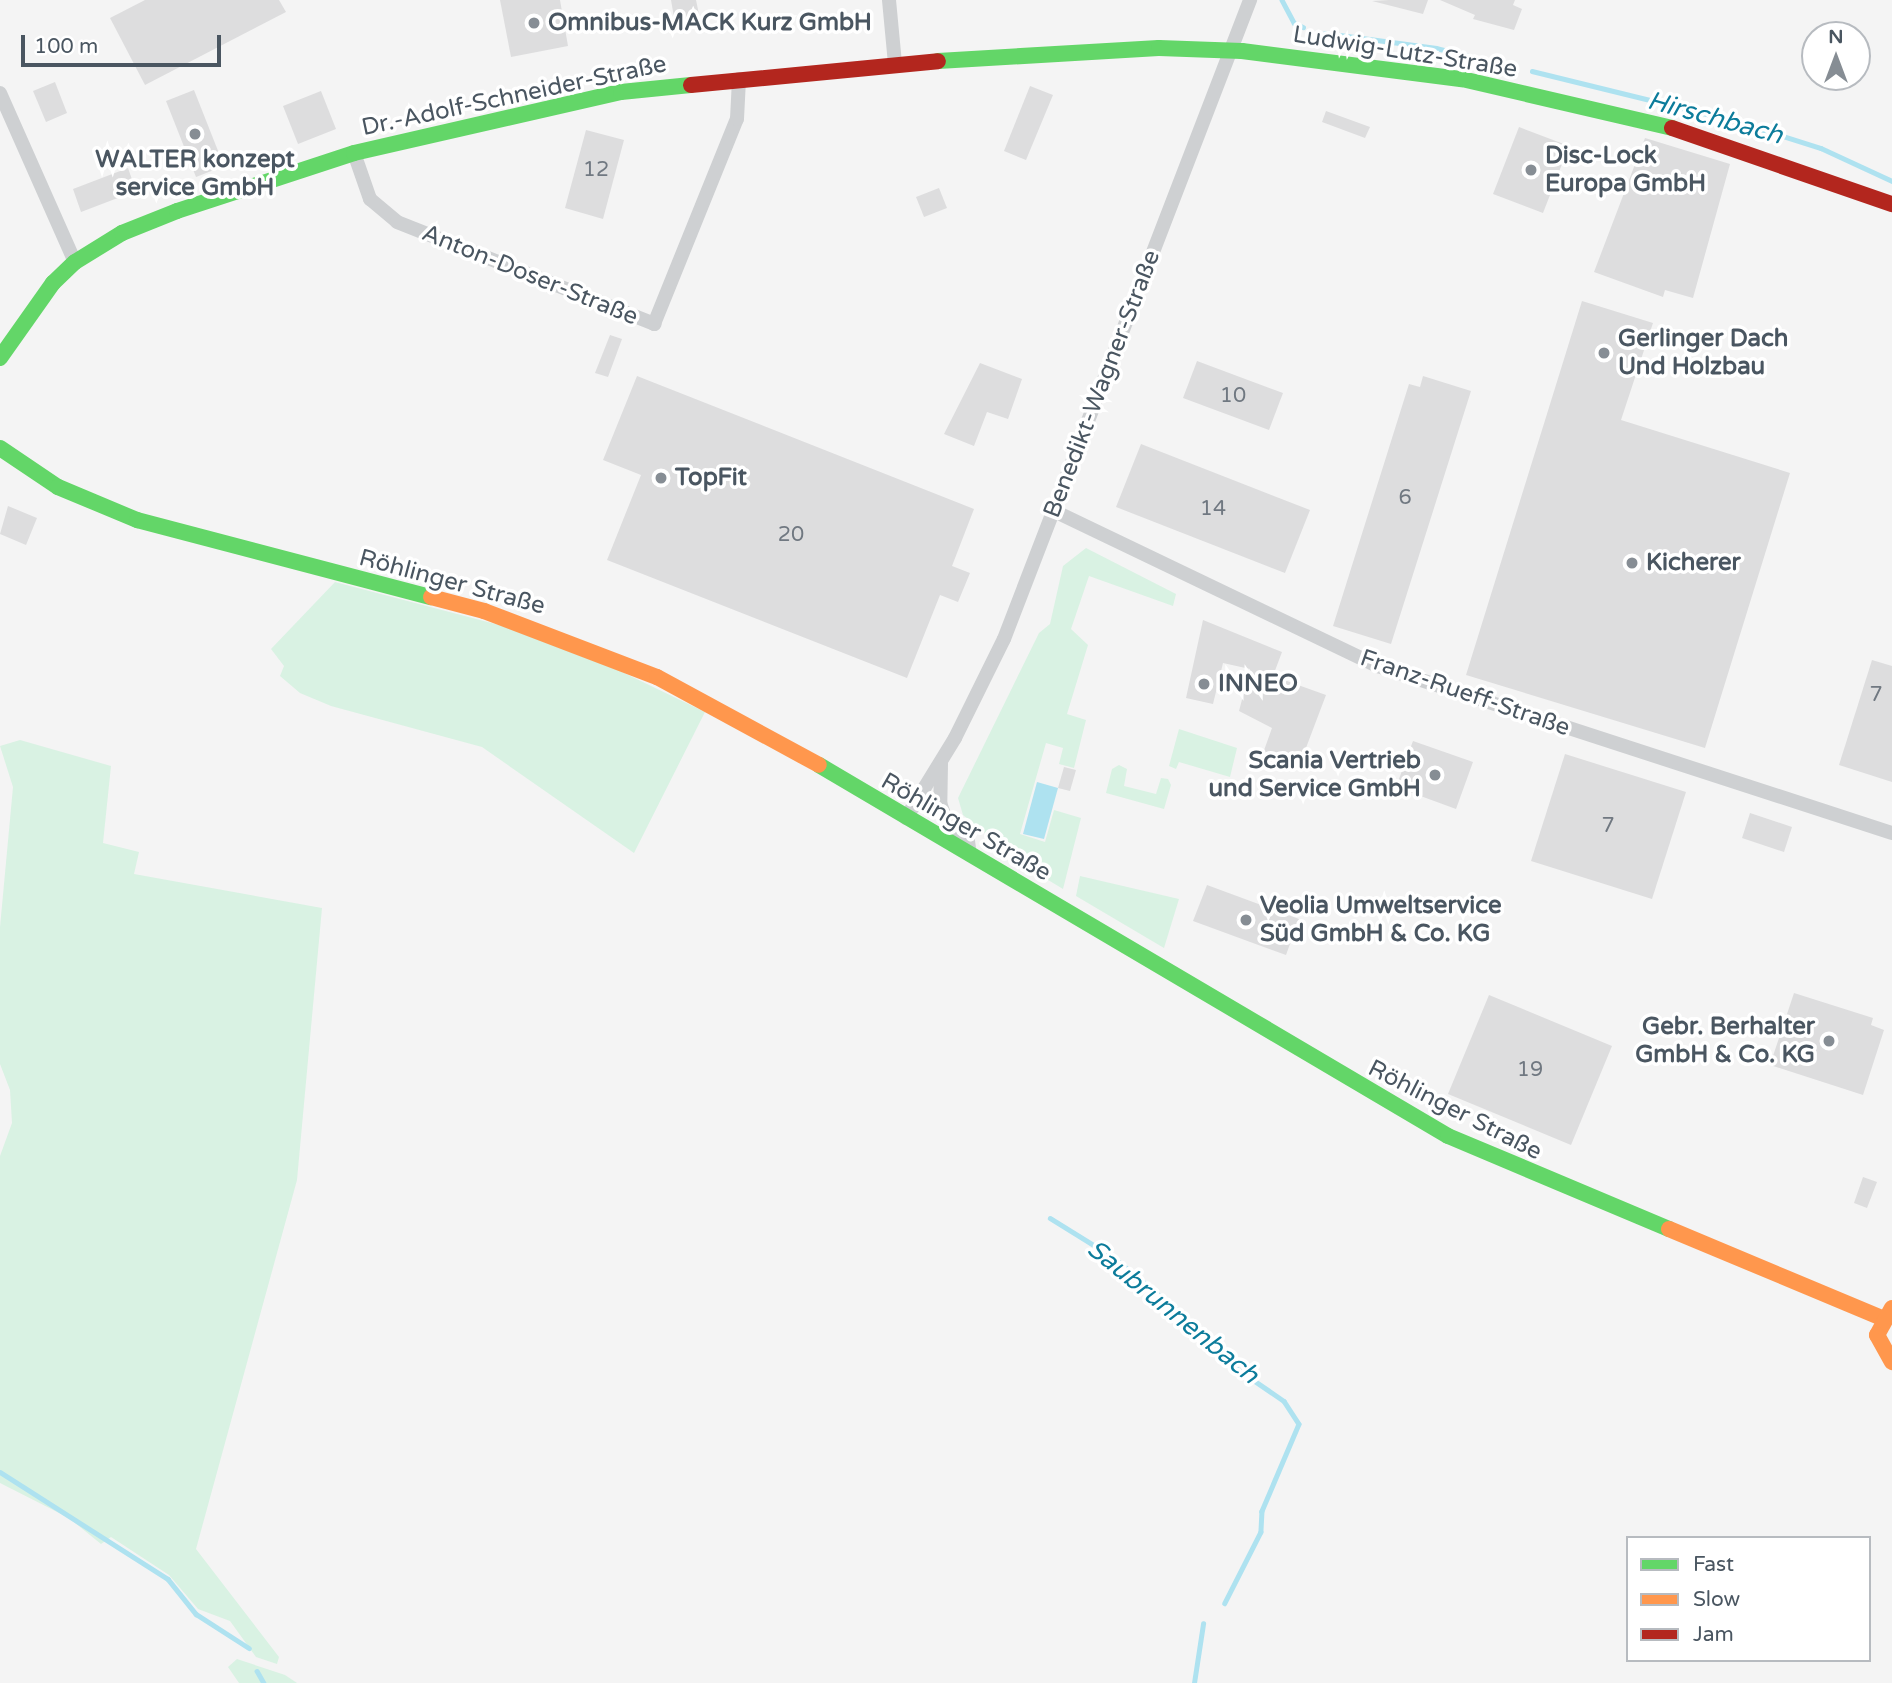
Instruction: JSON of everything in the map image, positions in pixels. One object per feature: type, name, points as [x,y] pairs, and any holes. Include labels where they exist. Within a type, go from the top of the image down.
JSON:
[{"type":"street","points":[[889,0],[895,64]]},
{"type":"street","name":"Benedikt-Wagner-Straße","points":[[906,818],[941,762],[1004,639],[1250,0]]},
{"type":"street","name":"Dr.-Adolf-Schneider-Straße","points":[[0,358],[53,283],[75,262],[122,233],[166,215],[354,153],[621,92],[895,64],[1070,50],[1231,51]]},
{"type":"street","name":"Ludwig-Lutz-Straße","points":[[1231,51],[1462,79],[1527,94],[1691,132],[1892,204]]},
{"type":"street","name":"Anton-Doser-Straße","points":[[354,153],[370,199],[397,222],[654,324],[737,119],[739,79]]},
{"type":"street","points":[[0,93],[75,262]]},
{"type":"street","name":"Röhlinger Straße","points":[[0,448],[58,487],[137,520],[484,611],[605,654],[727,713],[1448,1136],[1887,1313]]},
{"type":"street","name":"Franz-Rueff-Straße","points":[[1054,511],[1378,666],[1892,834]]},
{"type":"street","name":"Benedikt-Wagner-Straße","points":[[941,762],[940,803],[945,817],[968,841],[970,855]]},
{"type":"street","points":[[1887,1313],[1878,1345],[1892,1362]]},
{"type":"green space","points":[[1086,548],[1176,594],[1173,606],[1089,576],[1071,629],[1088,645],[1067,714],[1086,720],[1074,768],[1059,764],[1063,748],[1046,743],[1020,834],[1045,842],[1054,810],[1081,818],[1063,889],[1025,866],[963,815],[958,798],[1039,633],[1050,624],[1063,566]]},
{"type":"green space","points":[[335,582],[503,626],[620,671],[705,712],[634,853],[482,747],[331,706],[300,693],[280,676],[284,666],[271,649]]},
{"type":"green space","points":[[1179,729],[1237,748],[1230,777],[1179,762],[1176,769],[1169,766]]},
{"type":"green space","points":[[20,740],[111,766],[103,843],[139,852],[134,874],[322,908],[297,1180],[196,1549],[279,1657],[277,1664],[256,1657],[230,1621],[198,1609],[169,1575],[111,1537],[101,1544],[69,1518],[0,1483],[0,1156],[12,1123],[10,1090],[0,1064],[0,927],[13,787],[0,746]]},
{"type":"green space","points":[[1119,765],[1127,769],[1124,786],[1156,794],[1161,778],[1168,779],[1171,785],[1164,809],[1106,793],[1112,769]]},
{"type":"green space","points":[[1080,876],[1179,899],[1164,948],[1076,896]]},
{"type":"green space","points":[[237,1659],[285,1675],[297,1683],[239,1683],[228,1667]]},
{"type":"water","points":[[1037,782],[1058,788],[1044,839],[1023,834]]},
{"type":"building","points":[[145,0],[279,0],[286,12],[145,85],[110,18]]},
{"type":"building","name":"Omnibus-MACK Kurz GmbH","points":[[500,0],[560,0],[568,46],[511,57]]},
{"type":"building","points":[[671,0],[696,0],[701,24],[676,29]]},
{"type":"building","points":[[1428,0],[1423,14],[1372,1]]},
{"type":"building","points":[[1440,0],[1515,0],[1513,5],[1522,9],[1514,30],[1473,19],[1475,15]]},
{"type":"building","points":[[55,82],[67,113],[46,122],[33,91]]},
{"type":"building","points":[[1030,86],[1053,95],[1026,160],[1004,151]]},
{"type":"building","name":"WALTER konzept service GmbH","points":[[194,90],[224,166],[196,177],[166,101]]},
{"type":"building","points":[[321,91],[336,129],[298,144],[283,106]]},
{"type":"building","points":[[1326,111],[1370,127],[1365,138],[1322,122]]},
{"type":"building","name":"Disc-Lock Europa GmbH","points":[[1519,127],[1569,146],[1543,213],[1493,194]]},
{"type":"building","points":[[586,130],[624,140],[603,219],[565,208]]},
{"type":"building","points":[[1645,138],[1730,164],[1693,298],[1665,290],[1663,297],[1594,272]]},
{"type":"building","points":[[128,168],[136,191],[81,212],[73,189]]},
{"type":"building","points":[[939,188],[947,208],[924,217],[916,197]]},
{"type":"building","name":"Kicherer","points":[[1582,301],[1653,323],[1621,420],[1790,473],[1705,748],[1466,675]]},
{"type":"building","points":[[610,335],[622,339],[608,377],[595,373]]},
{"type":"building","points":[[1197,361],[1283,393],[1269,430],[1183,398]]},
{"type":"building","points":[[980,363],[1022,379],[1008,419],[987,412],[974,446],[944,434]]},
{"type":"building","points":[[637,376],[974,509],[952,566],[970,573],[958,602],[940,595],[907,678],[607,560],[641,475],[603,460]]},
{"type":"building","points":[[1423,376],[1471,391],[1391,644],[1333,626],[1409,384],[1420,387]]},
{"type":"building","points":[[1141,444],[1310,510],[1285,573],[1116,507]]},
{"type":"building","points":[[8,506],[37,518],[26,545],[0,534]]},
{"type":"building","points":[[1203,620],[1282,652],[1273,676],[1326,695],[1298,769],[1262,756],[1272,728],[1239,711],[1250,669],[1223,663],[1213,704],[1186,698]]},
{"type":"building","points":[[1872,660],[1892,666],[1892,782],[1839,765]]},
{"type":"building","name":"Scania Vertrieb und Service GmbH","points":[[1413,741],[1473,762],[1456,809],[1396,787]]},
{"type":"building","points":[[1565,754],[1686,792],[1652,899],[1531,861]]},
{"type":"building","points":[[1064,767],[1076,770],[1070,791],[1058,788]]},
{"type":"building","points":[[1750,813],[1792,827],[1784,852],[1742,838]]},
{"type":"building","name":"Veolia Umweltservice Süd GmbH & Co. KG","points":[[1207,885],[1299,919],[1286,955],[1193,921]]},
{"type":"building","name":"Gebr. Berhalter GmbH & Co. KG","points":[[1794,993],[1873,1018],[1871,1025],[1884,1030],[1863,1095],[1770,1065]]},
{"type":"building","points":[[1489,995],[1612,1046],[1571,1145],[1448,1094]]},
{"type":"building","points":[[1863,1177],[1877,1182],[1867,1208],[1854,1203]]},
{"type":"waterway","name":"Hirschbach","points":[[1282,0],[1294,23],[1303,27]]},
{"type":"waterway","name":"Hirschbach","points":[[1325,33],[1436,48],[1509,66]]},
{"type":"waterway","name":"Hirschbach","points":[[1532,71],[1732,120],[1821,148],[1892,181]]},
{"type":"waterway","name":"Saubrunnenbach","points":[[1050,1218],[1113,1257],[1181,1313],[1211,1351],[1284,1401],[1299,1424],[1262,1511],[1261,1532],[1225,1603]]},
{"type":"waterway","points":[[0,1472],[168,1579],[196,1614],[249,1648]]},
{"type":"waterway","name":"Saubrunnenbach","points":[[1194,1683],[1203,1624]]},
{"type":"waterway","points":[[257,1671],[264,1683]]},
{"type":"traffic: fast","points":[[938,61],[1159,48],[1242,51],[1462,79],[1672,128]]},
{"type":"traffic: fast","points":[[0,358],[53,283],[75,262],[122,233],[177,211],[354,153],[621,92],[691,85]]},
{"type":"traffic: fast","points":[[0,448],[58,487],[137,520],[431,597]]},
{"type":"traffic: fast","points":[[819,765],[1448,1136],[1669,1229]]},
{"type":"traffic: slow","points":[[431,597],[484,611],[657,677],[819,765]]},
{"type":"traffic: slow","points":[[1669,1229],[1882,1318]]},
{"type":"traffic: slow","points":[[1892,1308],[1877,1335],[1892,1362]]},
{"type":"traffic: jam","points":[[691,85],[938,61]]},
{"type":"traffic: jam","points":[[1672,128],[1892,204]]},
{"type":"place","name":"Omnibus-MACK Kurz GmbH","points":[[534,23]]},
{"type":"place","name":"WALTER konzept service GmbH","points":[[195,134]]},
{"type":"place","name":"Disc-Lock Europa GmbH","points":[[1531,170]]},
{"type":"place","name":"Gerlinger Dach Und Holzbau","points":[[1604,353]]},
{"type":"place","name":"TopFit","points":[[661,478]]},
{"type":"place","name":"Kicherer","points":[[1632,563]]},
{"type":"place","name":"INNEO","points":[[1204,684]]},
{"type":"place","name":"Scania Vertrieb und Service GmbH","points":[[1435,775]]},
{"type":"place","name":"Veolia Umweltservice Süd GmbH & Co. KG","points":[[1246,920]]},
{"type":"place","name":"Gebr. Berhalter GmbH & Co. KG","points":[[1829,1041]]}]
